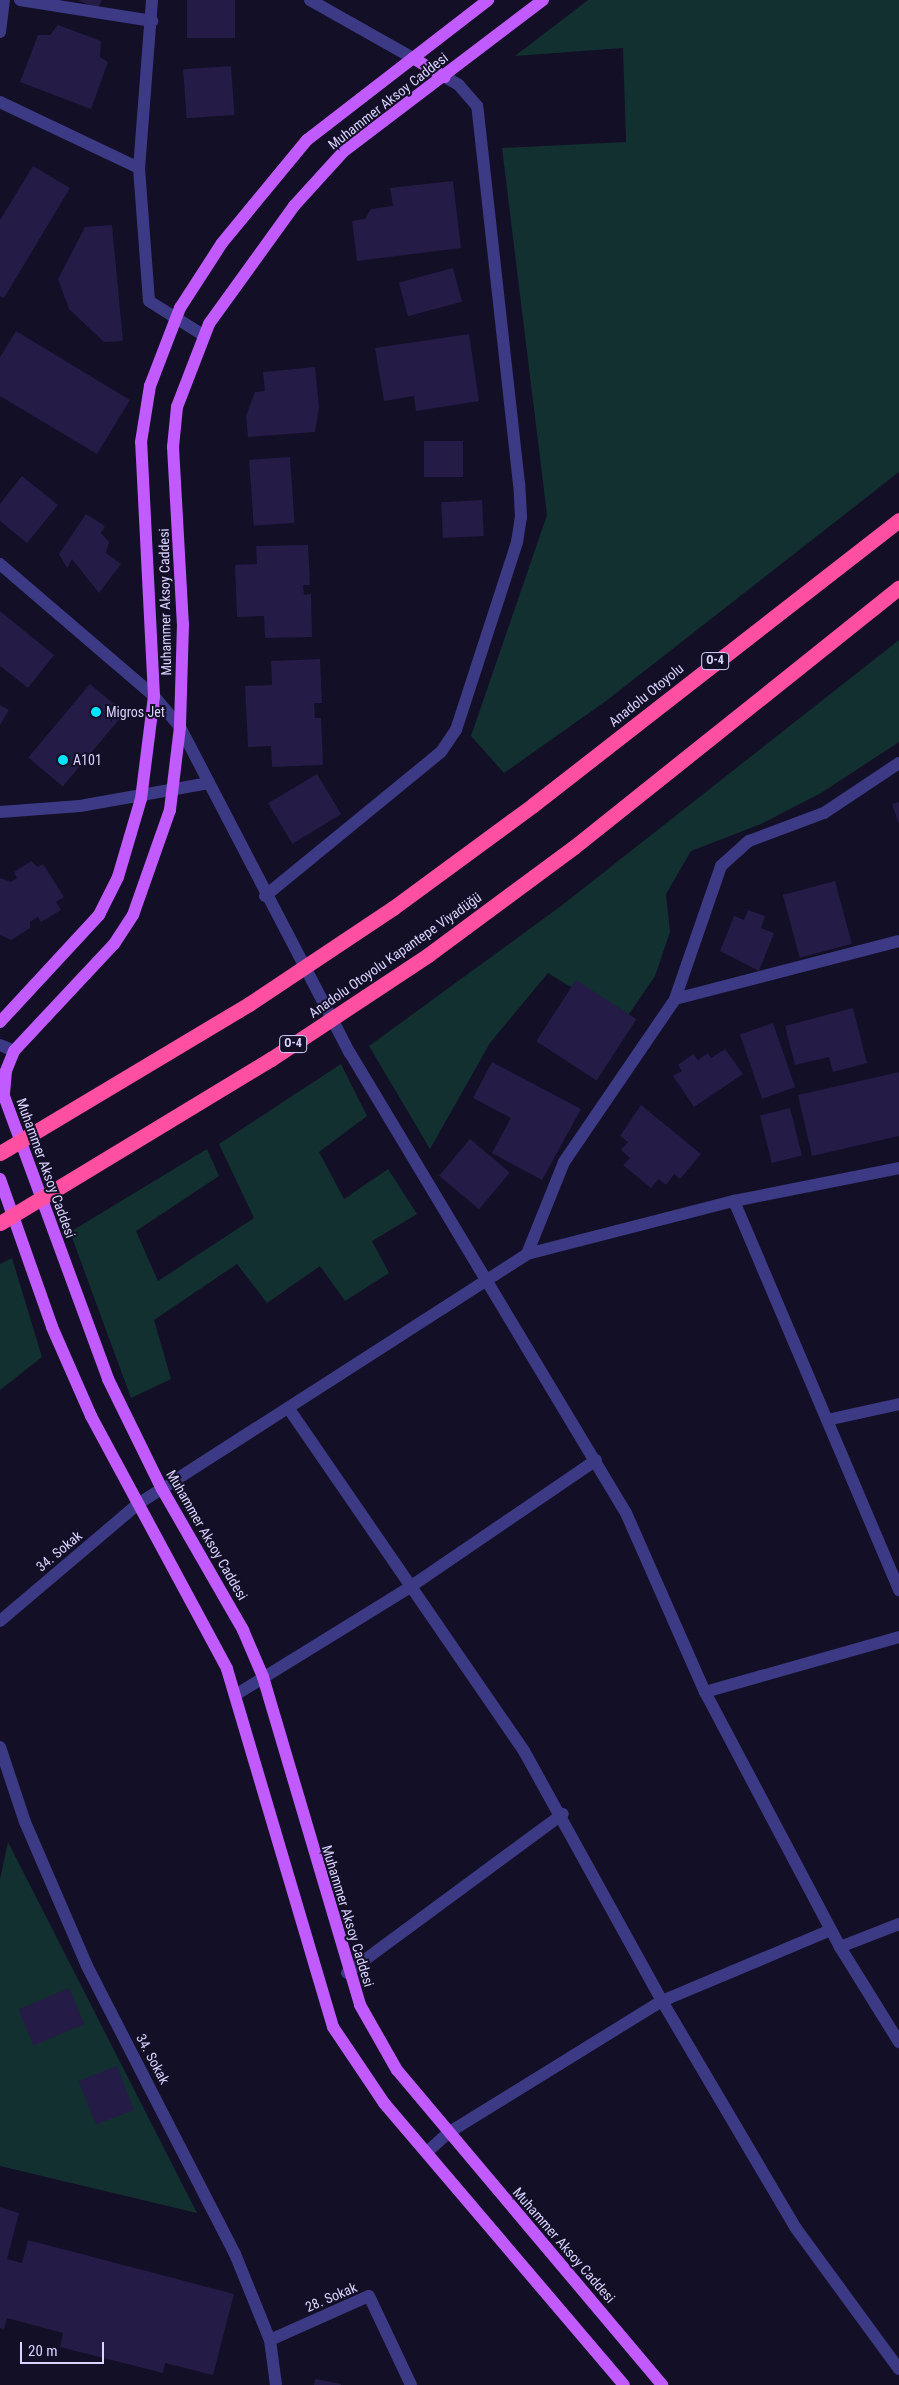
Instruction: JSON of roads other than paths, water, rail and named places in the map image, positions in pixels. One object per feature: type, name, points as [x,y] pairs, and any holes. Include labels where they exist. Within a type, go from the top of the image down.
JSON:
[{"type":"highway","name":"Anadolu Otoyolu","points":[[0,1153],[249,1004],[393,908],[534,805],[899,520]]},
{"type":"highway","name":"Anadolu Otoyolu Kapantepe Viyadüğü","points":[[0,1224],[279,1053],[428,955],[574,847],[899,588]]},
{"type":"main road","name":"Muhammer Aksoy Caddesi","points":[[0,1022],[99,915],[118,877],[143,792],[154,696],[141,442],[150,386],[175,319],[222,243],[280,169],[307,140],[488,0]]},
{"type":"main road","name":"Muhammer Aksoy Caddesi","points":[[543,0],[445,77],[344,151],[242,273],[203,335],[177,406],[173,447],[183,624],[180,727],[170,810],[133,915],[114,944],[14,1051],[2,1080],[4,1096],[91,1340],[162,1489],[235,1614],[262,1677],[348,1973],[397,2070],[448,2133],[662,2385]]},
{"type":"main road","points":[[413,58],[445,77]]},
{"type":"main road","points":[[0,1179],[65,1359],[138,1504],[215,1641],[236,1694],[324,2006],[359,2072],[624,2385]]},
{"type":"street","points":[[0,32],[4,0]]},
{"type":"street","points":[[20,0],[152,21]]},
{"type":"street","points":[[152,0],[152,21],[139,168],[149,301],[203,335]]},
{"type":"street","points":[[310,0],[413,58]]},
{"type":"street","points":[[264,896],[441,752],[456,730],[516,542],[519,492],[477,106],[459,85],[445,77]]},
{"type":"street","points":[[0,102],[139,168]]},
{"type":"street","points":[[0,564],[154,696],[180,727],[264,896],[485,1285],[596,1460],[652,1566],[705,1692],[840,1947],[899,2042]]},
{"type":"street","points":[[527,1254],[564,1162],[675,999],[712,881],[732,852],[850,800],[899,763]]},
{"type":"street","points":[[0,812],[80,806],[174,786],[208,783]]},
{"type":"street","points":[[675,999],[899,941]]},
{"type":"street","points":[[0,1045],[14,1051]]},
{"type":"street","points":[[527,1254],[734,1202],[899,1168]]},
{"type":"street","points":[[734,1202],[899,1590]]},
{"type":"street","name":"34. Sokak","points":[[0,1621],[138,1504],[485,1285],[527,1254]]},
{"type":"street","points":[[827,1420],[899,1404]]},
{"type":"street","points":[[289,1409],[563,1814],[662,2002],[795,2227],[899,2369]]},
{"type":"street","points":[[236,1694],[410,1587],[596,1460]]},
{"type":"street","points":[[705,1692],[899,1636]]},
{"type":"street","name":"34. Sokak","points":[[0,1747],[25,1822],[83,1957],[200,2180],[270,2340],[276,2385]]},
{"type":"street","points":[[348,1973],[563,1814]]},
{"type":"street","points":[[840,1947],[899,1924]]},
{"type":"street","points":[[427,2152],[448,2133],[662,2002],[831,1930]]},
{"type":"street","name":"28. Sokak","points":[[270,2340],[369,2296],[411,2385]]},
{"type":"place","name":"Migros Jet","points":[[96,712]]},
{"type":"place","name":"A101","points":[[63,760]]}]
